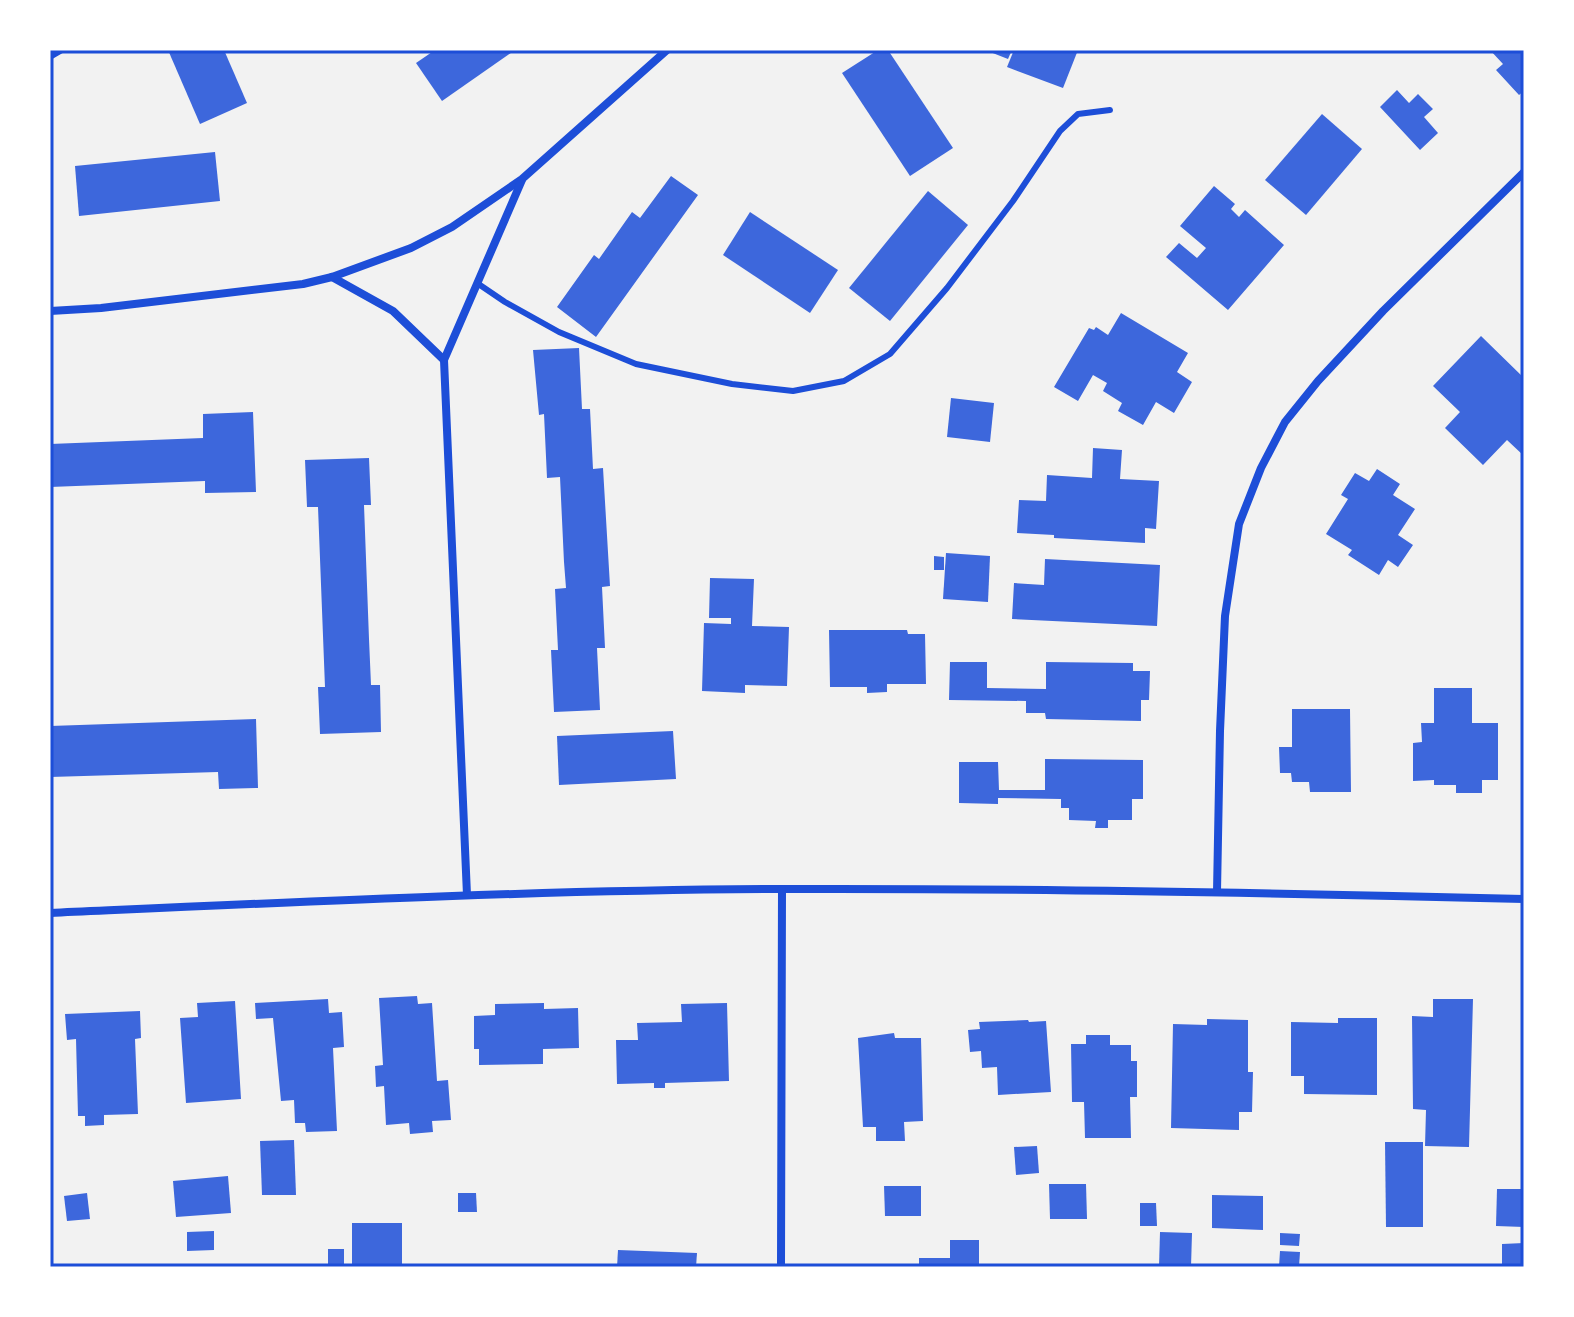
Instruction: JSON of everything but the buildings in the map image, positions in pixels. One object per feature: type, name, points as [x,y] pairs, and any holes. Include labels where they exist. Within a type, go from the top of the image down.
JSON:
[{"type":"street","points":[[50,311],[101,308],[303,284],[332,277],[411,248],[452,227],[522,179],[667,50]]},
{"type":"street","points":[[1217,892],[1225,616],[1239,524],[1261,468],[1285,422],[1318,381],[1383,311],[1524,172]]},
{"type":"street","points":[[467,895],[444,360],[522,179]]},
{"type":"street","points":[[332,277],[393,311],[444,360]]},
{"type":"street","points":[[781,1267],[782,889]]},
{"type":"street","points":[[50,913],[467,895],[782,889],[1217,892],[1524,899]]},
{"type":"lane","points":[[50,57],[62,50]]},
{"type":"lane","points":[[477,283],[559,332],[636,364],[732,384],[793,391],[844,381],[890,354],[1013,201],[1060,131],[1078,114],[1110,110]]}]
